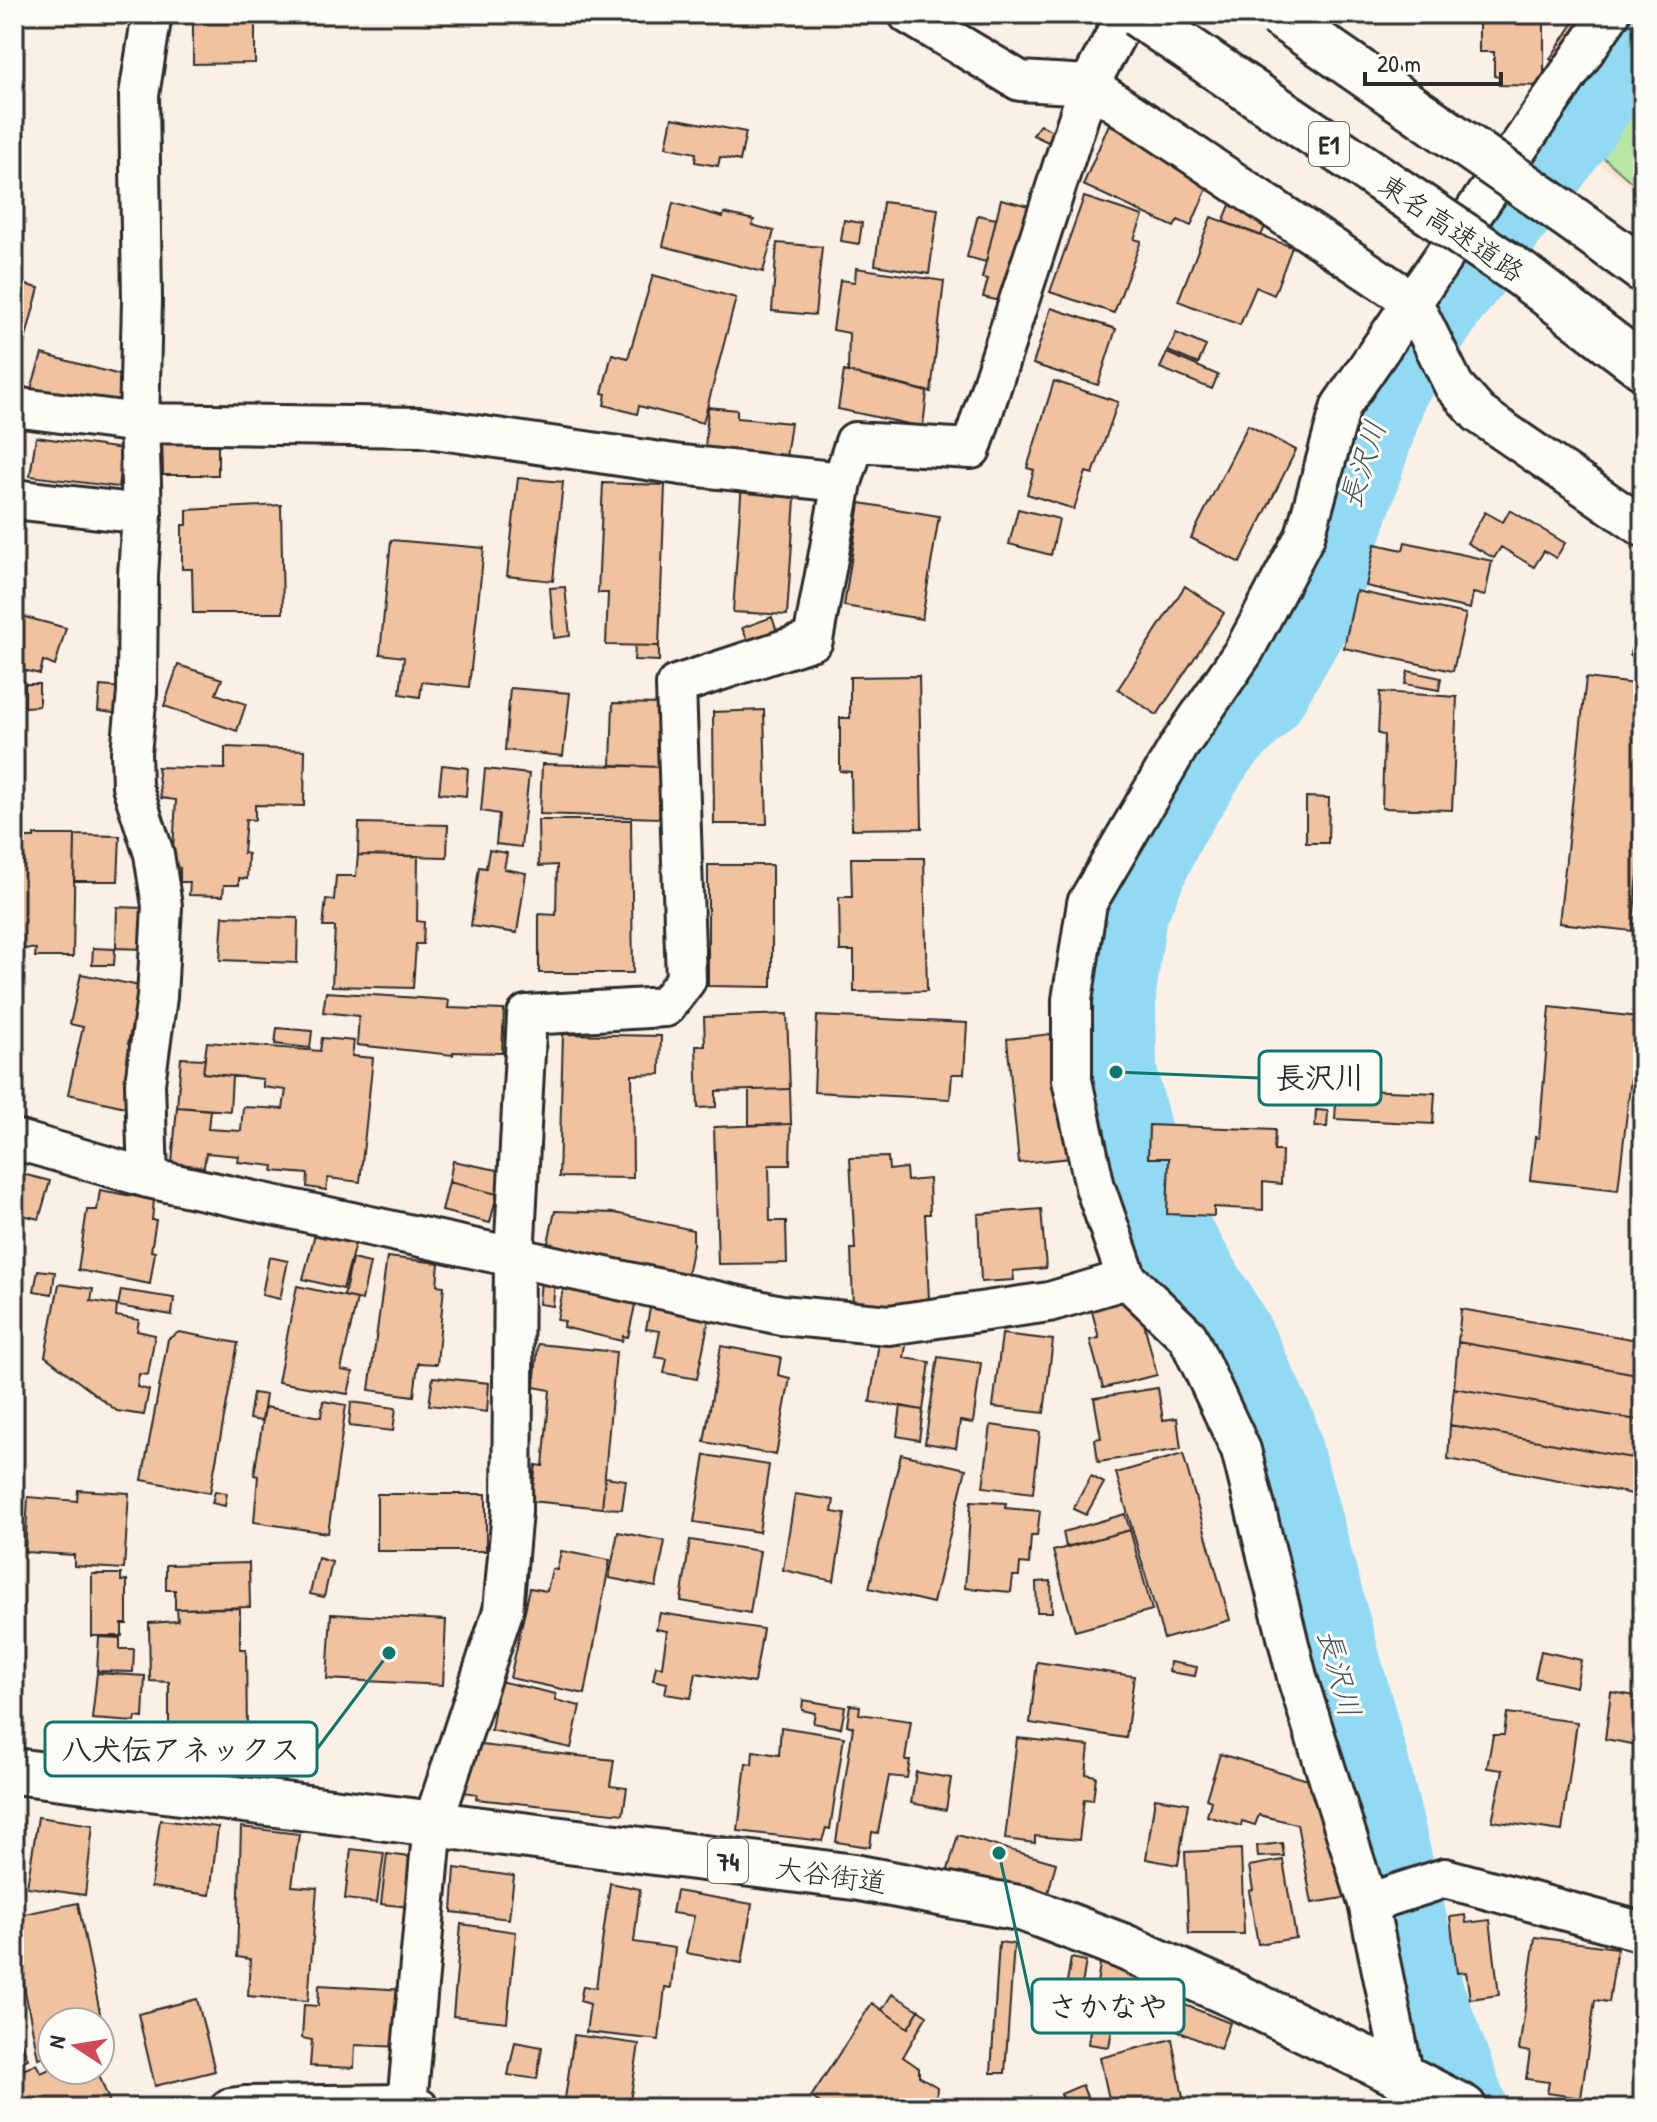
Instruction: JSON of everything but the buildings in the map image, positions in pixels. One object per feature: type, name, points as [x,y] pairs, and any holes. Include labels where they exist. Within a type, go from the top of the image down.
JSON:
[{"type":"main road","name":"東名高速道路","points":[[1137,14],[1521,274],[1643,367]]},
{"type":"main road","points":[[1277,14],[1643,270]]},
{"type":"main road","name":"大谷街道","points":[[14,1771],[854,1877],[1024,1909],[1122,1946],[1409,2088],[1464,2108]]},
{"type":"street","points":[[148,1178],[145,1083],[157,997],[162,906],[154,854],[132,786],[131,753],[137,693],[142,514],[139,95],[152,14]]},
{"type":"street","points":[[908,14],[1020,81],[1089,85],[1413,302],[1454,386],[1479,414],[1643,527]]},
{"type":"street","points":[[230,2108],[413,2106],[433,1823],[503,1611],[512,1511],[514,1257],[527,1015],[665,1007],[686,980],[676,685],[813,640],[842,482],[855,442],[971,449],[1089,85],[1127,14]]},
{"type":"street","points":[[1409,2088],[1370,1903],[1298,1681],[1241,1450],[1188,1337],[1127,1279],[1095,1187],[1072,1080],[1072,1000],[1087,903],[1179,746],[1244,651],[1305,536],[1341,406],[1610,14]]},
{"type":"street","points":[[14,407],[139,423],[421,427],[681,465],[842,482]]},
{"type":"street","points":[[14,499],[142,514]]},
{"type":"street","points":[[14,1139],[148,1178],[781,1315],[889,1325],[1049,1302],[1127,1279]]},
{"type":"street","points":[[1370,1903],[1445,1878],[1643,1932]]},
{"type":"shaded area","points":[[1643,74],[1643,194],[1582,152]]},
{"type":"green space","points":[[1643,81],[1643,192],[1590,146]]},
{"type":"waterway","name":"長沢川","points":[[1466,2108],[1424,1996],[1369,1768],[1275,1426],[1232,1335],[1144,1187],[1116,1072],[1115,992],[1126,913],[1166,825],[1216,747],[1263,699],[1314,610],[1388,387],[1450,294],[1573,131],[1643,24]]},
{"type":"place","name":"長沢川","points":[[1116,1072]]},
{"type":"place","name":"八犬伝アネックス","points":[[389,1653]]},
{"type":"place","name":"さかなや","points":[[999,1853]]}]
